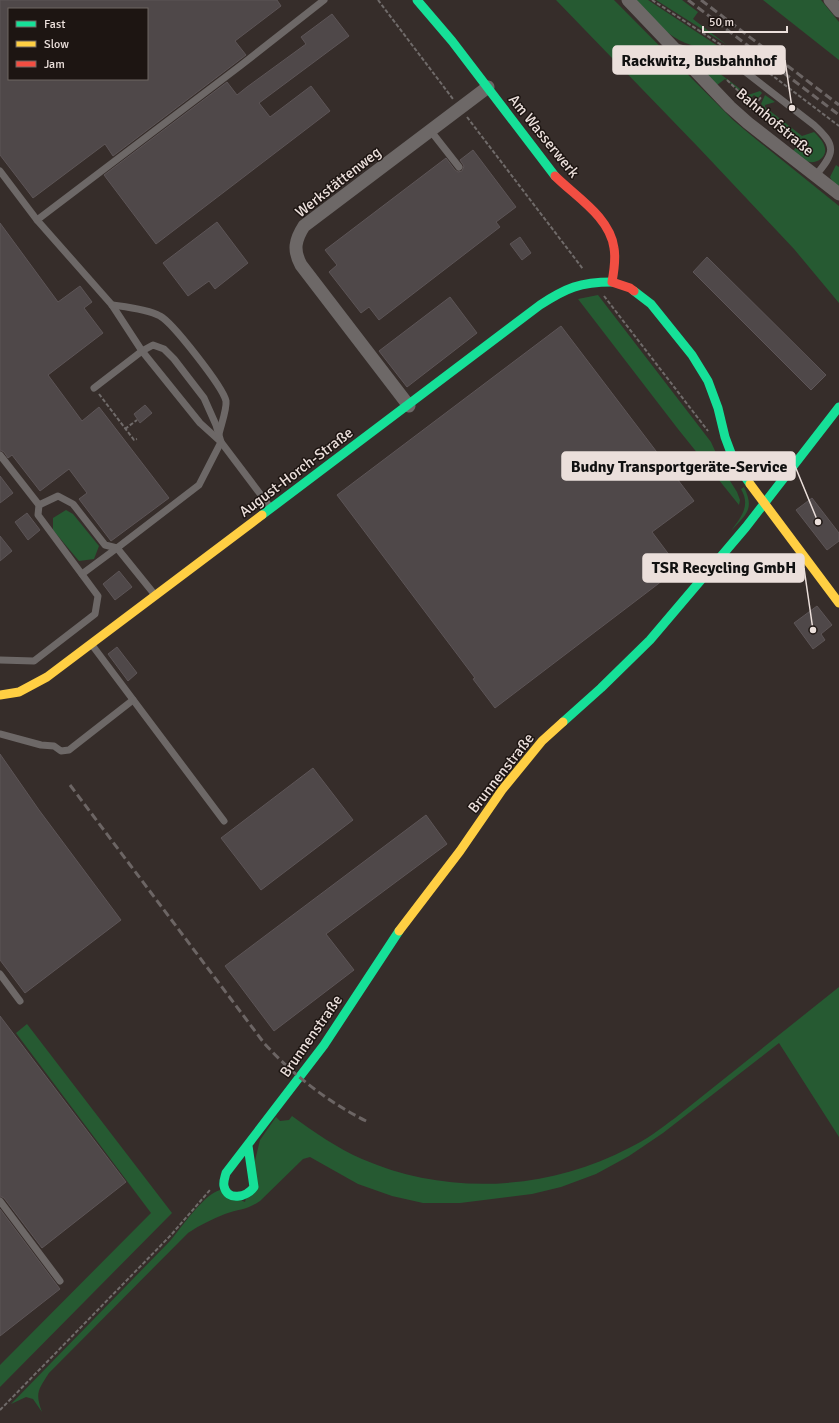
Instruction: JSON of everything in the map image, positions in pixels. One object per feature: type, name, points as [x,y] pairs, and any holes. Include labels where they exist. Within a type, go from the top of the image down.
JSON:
[{"type":"street","name":"Am Wasserwerk","points":[[418,0],[488,87],[549,169],[574,194],[595,211],[600,218],[611,237],[615,248],[612,282]]},
{"type":"street","name":"Bahnhofstraße","points":[[628,0],[670,46],[748,124],[839,194]]},
{"type":"street","points":[[830,0],[839,11]]},
{"type":"street","name":"Werkstättenweg","points":[[409,406],[301,265],[297,257],[297,236],[304,226],[488,87]]},
{"type":"street","name":"August-Horch-Straße","points":[[0,695],[33,687],[409,406],[540,305],[563,290],[577,284],[593,281],[612,282]]},
{"type":"street","points":[[612,282],[630,288],[651,304],[692,355],[708,382],[718,408],[725,437],[738,467],[839,603]]},
{"type":"street","name":"Brunnenstraße","points":[[226,1173],[324,1045],[398,933],[524,762],[542,741],[601,688],[650,640],[698,585],[764,504],[839,407]]},
{"type":"street","points":[[226,1173],[224,1185],[229,1193],[239,1197],[249,1194],[252,1191],[254,1186],[248,1146]]},
{"type":"lane","points":[[37,220],[240,66],[321,1]]},
{"type":"lane","points":[[670,46],[724,59],[734,64],[814,125],[825,135],[831,146],[831,153],[825,165],[815,176]]},
{"type":"lane","points":[[430,130],[459,167]]},
{"type":"lane","points":[[0,171],[37,220],[112,305],[142,351],[200,424],[221,442],[271,509]]},
{"type":"lane","points":[[112,305],[135,308],[160,316],[171,324],[219,386],[226,402],[219,434]]},
{"type":"lane","points":[[82,574],[199,485],[221,442],[216,425],[204,398],[174,359],[164,349],[153,345],[142,351],[94,388]]},
{"type":"lane","points":[[200,424],[209,421],[216,425]]},
{"type":"lane","points":[[0,454],[39,505],[38,515],[98,596],[95,614],[34,662],[0,660]]},
{"type":"lane","points":[[39,505],[58,496],[73,504],[105,545],[117,548],[155,595]]},
{"type":"lane","points":[[91,644],[224,821]]},
{"type":"lane","points":[[0,734],[42,745],[54,746],[60,751],[69,750],[133,700]]},
{"type":"lane","points":[[0,974],[20,1001]]},
{"type":"lane","points":[[0,1201],[60,1281]]},
{"type":"path","points":[[378,0],[710,434]]},
{"type":"path","points":[[652,0],[736,56],[740,51],[839,126]]},
{"type":"path","points":[[727,80],[754,106],[799,142]]},
{"type":"path","points":[[94,388],[134,440],[137,439]]},
{"type":"path","points":[[125,429],[136,420]]},
{"type":"path","points":[[0,1410],[171,1235],[198,1202],[226,1173]]},
{"type":"green space","points":[[556,0],[614,0],[733,120],[839,206],[839,303],[794,249]]},
{"type":"green space","points":[[636,0],[648,0],[730,54],[698,47],[679,40],[661,27]]},
{"type":"green space","points":[[656,0],[682,0],[698,12],[693,19],[727,45]]},
{"type":"green space","points":[[763,0],[821,0],[839,22],[839,60]]},
{"type":"green space","points":[[693,57],[726,66],[730,69],[719,73],[748,95],[760,91],[762,93],[758,98],[754,95],[750,99],[725,79],[717,85],[692,59]]},
{"type":"green space","points":[[765,95],[775,102],[765,105],[765,107],[802,136],[814,132],[817,135],[825,148],[824,155],[820,160],[813,162],[806,161],[793,151],[801,141],[764,111],[765,108],[761,104]]},
{"type":"green space","points":[[836,165],[839,167],[839,186],[832,181],[830,177]]},
{"type":"green space","points":[[598,295],[711,442],[725,473],[737,492],[740,500],[739,505],[678,429],[578,299]]},
{"type":"green space","points":[[744,487],[749,501],[749,507],[745,516],[731,531],[744,511],[745,501],[741,489]]},
{"type":"green space","points":[[66,510],[73,514],[99,546],[94,559],[79,561],[53,530],[53,518]]},
{"type":"green space","points":[[839,987],[839,1137],[779,1043],[663,1133],[629,1156],[596,1174],[561,1187],[532,1194],[460,1203],[423,1203],[392,1196],[358,1184],[310,1157],[303,1159],[260,1201],[247,1208],[230,1212],[215,1218],[188,1233],[49,1373],[40,1388],[38,1396],[42,1412],[33,1399],[26,1397],[11,1404],[170,1241],[193,1212],[207,1198],[220,1190],[245,1202],[260,1140],[276,1117],[280,1121],[289,1120],[292,1116],[317,1134],[353,1155],[395,1171],[428,1179],[462,1183],[497,1184],[531,1180],[565,1173],[597,1162],[635,1145],[653,1134]]},
{"type":"green space","points":[[27,1024],[172,1213],[0,1387],[0,1365],[151,1213],[16,1033]]},
{"type":"building","points":[[0,0],[277,0],[281,6],[235,41],[246,55],[113,156],[105,144],[33,198],[0,155]]},
{"type":"building","points":[[332,14],[349,36],[259,103],[270,117],[311,86],[330,111],[156,244],[104,175],[227,82],[237,95],[306,44],[301,37]]},
{"type":"building","points":[[473,150],[516,207],[496,222],[500,227],[379,320],[369,307],[361,313],[329,272],[337,265],[325,250],[446,158],[455,170],[458,172],[462,171],[464,166],[460,160]]},
{"type":"building","points":[[217,222],[248,263],[215,289],[209,281],[188,296],[163,263]]},
{"type":"building","points":[[0,223],[58,302],[80,286],[92,302],[84,308],[103,333],[48,375],[82,421],[99,407],[169,498],[111,541],[79,499],[87,493],[69,469],[40,491],[12,455],[8,458],[4,452],[0,450]]},
{"type":"building","points":[[520,237],[531,253],[522,260],[510,244]]},
{"type":"building","points":[[707,257],[826,375],[811,390],[693,272]]},
{"type":"building","points":[[450,297],[477,333],[407,387],[379,351]]},
{"type":"building","points":[[561,326],[694,501],[652,532],[679,568],[495,708],[473,679],[475,678],[337,495]]},
{"type":"building","points":[[145,405],[152,413],[140,423],[134,414]]},
{"type":"building","points":[[0,476],[13,493],[0,503]]},
{"type":"building","points":[[812,498],[839,533],[839,541],[827,550],[796,510]]},
{"type":"building","points":[[27,513],[40,530],[28,540],[15,522]]},
{"type":"building","points":[[0,536],[12,551],[0,561]]},
{"type":"building","points":[[119,571],[132,587],[115,600],[103,584]]},
{"type":"building","points":[[817,606],[832,625],[821,634],[825,640],[813,649],[794,623]]},
{"type":"building","points":[[117,647],[137,673],[128,681],[108,654]]},
{"type":"building","points":[[0,754],[39,810],[121,920],[25,993],[0,960]]},
{"type":"building","points":[[313,768],[353,820],[261,890],[221,838]]},
{"type":"building","points":[[426,815],[447,844],[326,934],[354,970],[274,1031],[225,966]]},
{"type":"building","points":[[0,1016],[126,1182],[42,1248],[4,1198],[0,1196]]},
{"type":"building","points":[[0,1209],[60,1289],[0,1336]]},
{"type":"railway","points":[[688,0],[839,115]]},
{"type":"railway","points":[[701,0],[839,105]]},
{"type":"railway","points":[[70,785],[264,1043],[287,1066],[325,1097],[368,1122]]},
{"type":"traffic: fast","points":[[417,0],[452,41],[555,176]]},
{"type":"traffic: fast","points":[[262,515],[540,305],[558,294],[574,287],[591,283],[612,282]]},
{"type":"traffic: fast","points":[[634,291],[651,304],[692,355],[708,381],[718,408],[725,437],[731,453],[738,467],[750,484]]},
{"type":"traffic: fast","points":[[563,722],[601,688],[650,640],[746,527],[839,407]]},
{"type":"traffic: fast","points":[[248,1146],[254,1187],[247,1193],[233,1196],[226,1191],[224,1186],[226,1173],[324,1045],[399,931]]},
{"type":"traffic: slow","points":[[750,484],[839,603]]},
{"type":"traffic: slow","points":[[0,695],[19,692],[47,677],[262,515]]},
{"type":"traffic: slow","points":[[399,931],[460,851],[502,790],[542,741],[563,722]]},
{"type":"traffic: jam","points":[[555,176],[591,208],[606,227],[611,237],[615,252],[612,282],[630,288],[634,291]]},
{"type":"place","name":"Rackwitz, Busbahnhof","points":[[792,108]]},
{"type":"place","name":"Budny Transportgeräte-Service","points":[[818,522]]},
{"type":"place","name":"TSR Recycling GmbH","points":[[813,630]]}]
